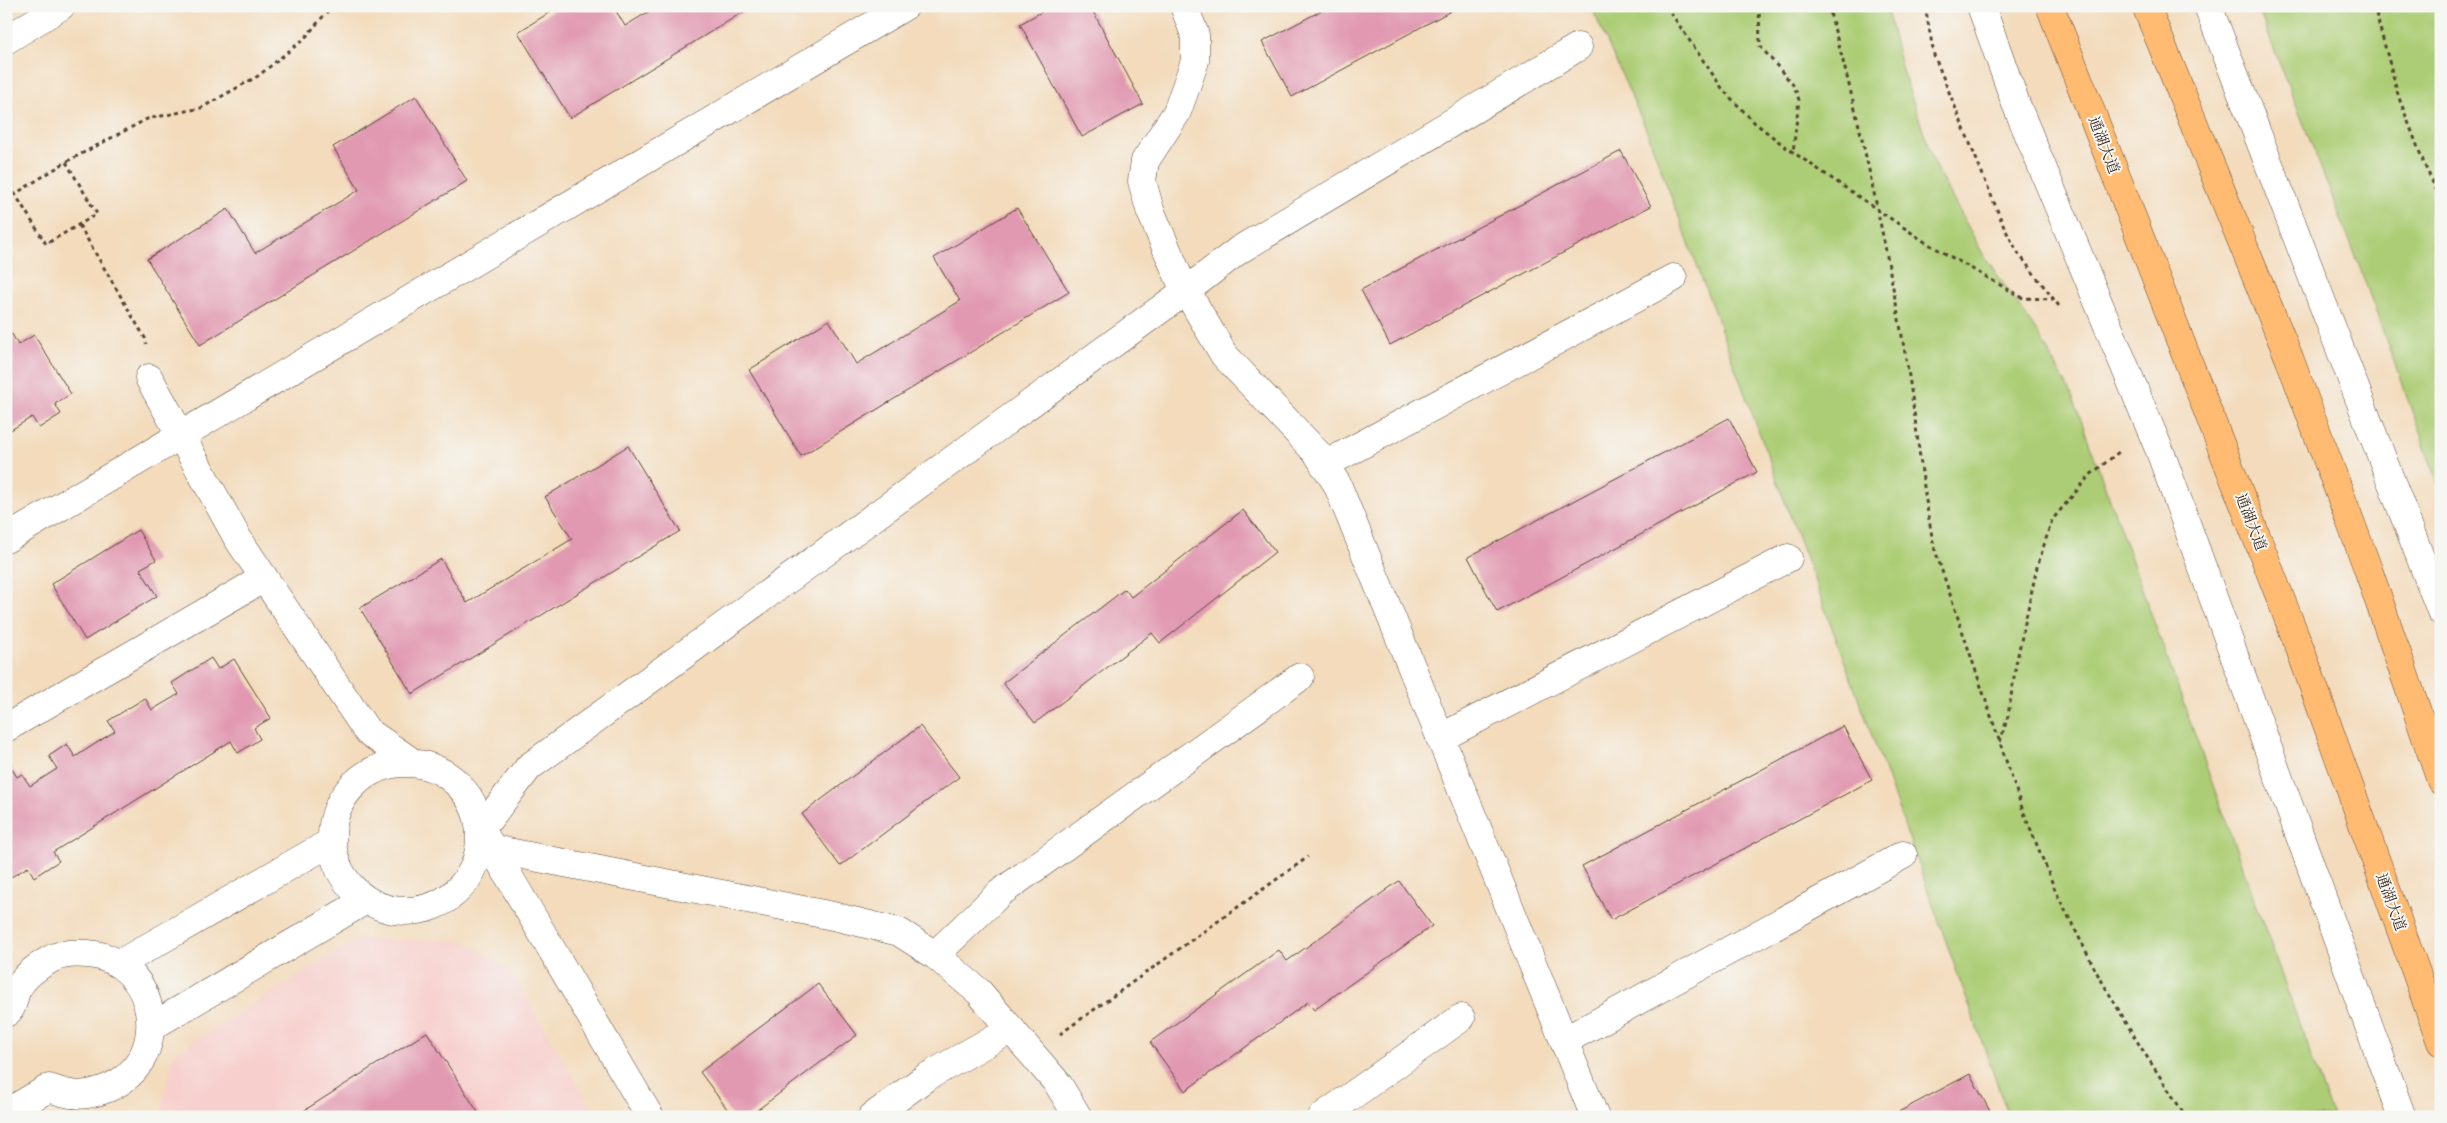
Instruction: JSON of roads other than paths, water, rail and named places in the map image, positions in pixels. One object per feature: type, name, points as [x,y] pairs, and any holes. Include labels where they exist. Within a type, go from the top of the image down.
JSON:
[{"type":"main road","name":"通湖大道","points":[[2050,6],[2299,646],[2441,1042]]},
{"type":"main road","points":[[2146,6],[2293,369],[2368,569],[2441,781]]},
{"type":"main road","points":[[2162,6],[2173,71]]},
{"type":"street","points":[[6,40],[61,6]]},
{"type":"street","points":[[6,539],[905,6]]},
{"type":"street","points":[[1184,6],[1195,35],[1195,61],[1177,112],[1144,161],[1142,181],[1150,210],[1187,290],[1224,354],[1317,452],[1336,484],[1595,1117]]},
{"type":"street","points":[[1981,6],[2016,104],[2161,454],[2402,1117]]},
{"type":"street","points":[[2208,6],[2441,611]]},
{"type":"street","points":[[644,1114],[487,839],[474,804],[458,783],[437,768],[412,762],[386,764],[362,776],[344,794],[333,818],[331,842],[336,865],[348,885],[366,900],[388,910],[412,911],[435,906],[455,893],[470,875],[479,853],[487,839],[529,767],[1187,290],[1239,250],[1578,47]]},
{"type":"street","points":[[1324,465],[1674,278]]},
{"type":"street","points":[[149,378],[238,539],[367,730],[412,762]]},
{"type":"street","points":[[1440,738],[1788,558]]},
{"type":"street","points":[[10,718],[264,578]]},
{"type":"street","points":[[935,955],[1000,893],[1300,677]]},
{"type":"street","points":[[487,839],[899,932],[935,955],[979,992],[1058,1084],[1078,1117]]},
{"type":"street","points":[[119,964],[331,842]]},
{"type":"street","points":[[1564,1041],[1903,855]]},
{"type":"street","points":[[151,1027],[366,900]]},
{"type":"street","points":[[6,1013],[10,1011],[18,989],[32,970],[52,958],[82,953],[98,955],[119,964],[137,981],[148,1002],[151,1027],[146,1050],[135,1070],[117,1084],[95,1093],[72,1095],[49,1088],[6,1113]]},
{"type":"street","points":[[1322,1117],[1460,1018]]},
{"type":"street","points":[[872,1117],[925,1078],[1010,1029]]}]
